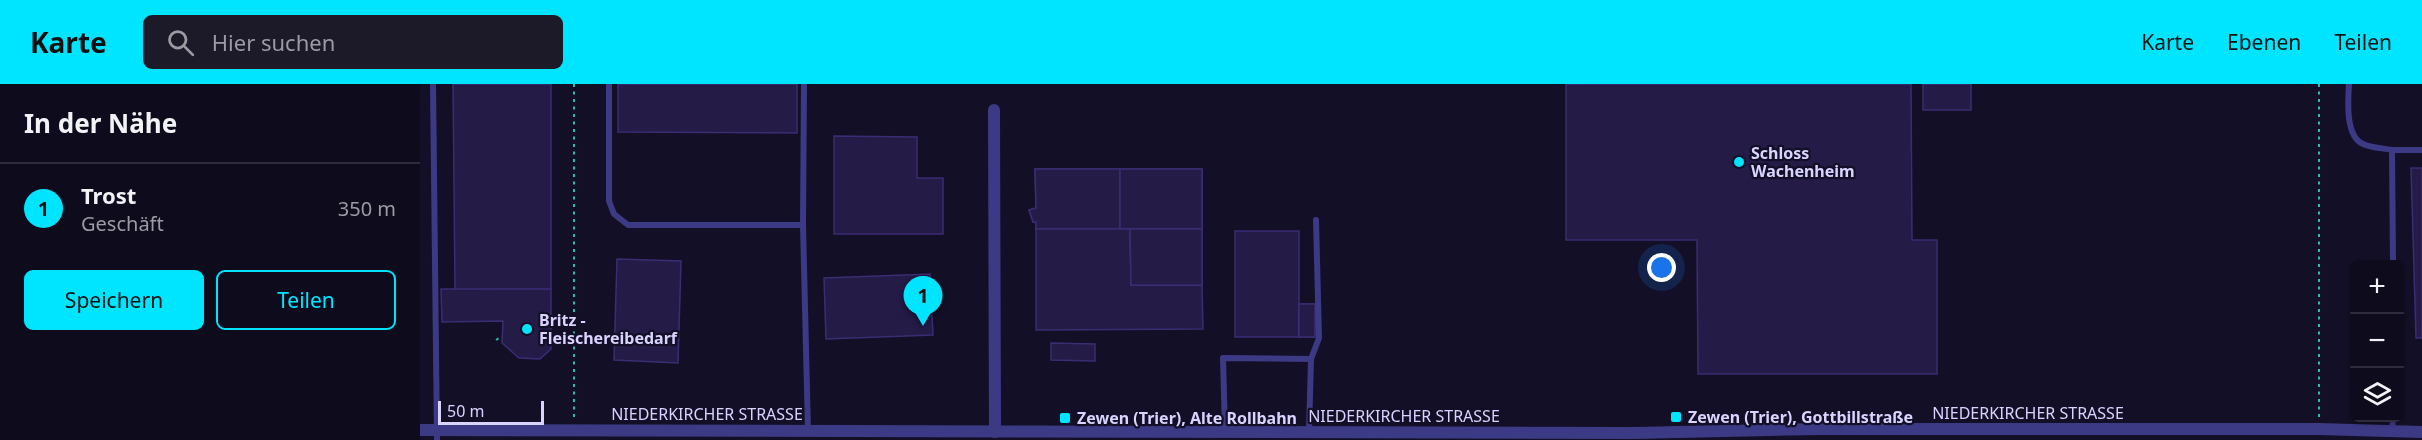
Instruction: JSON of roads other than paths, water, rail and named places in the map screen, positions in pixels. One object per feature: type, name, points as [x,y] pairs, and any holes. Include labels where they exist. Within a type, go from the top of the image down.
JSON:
[{"type":"street","points":[[994,110],[995,432]]},
{"type":"street","name":"NIEDERKIRCHER STRASSE","points":[[420,430],[436,434],[574,429],[1225,432],[1291,436],[1309,432],[1387,436],[1634,436],[1818,429],[2081,435],[2319,429],[2422,432]]},
{"type":"lane","points":[[433,84],[436,434]]},
{"type":"lane","points":[[609,84],[609,201],[614,214],[628,225],[803,225]]},
{"type":"lane","points":[[804,84],[803,225],[808,431]]},
{"type":"lane","points":[[2349,84],[2350,122],[2356,139],[2362,144],[2392,150],[2422,150]]},
{"type":"lane","points":[[2392,150],[2393,260]]},
{"type":"lane","points":[[1309,432],[1311,359],[1318,338],[1316,220]]},
{"type":"lane","points":[[1225,432],[1223,358],[1311,359]]},
{"type":"lane","points":[[2392,431],[2393,422]]},
{"type":"place","name":"Schloss Wachenheim","points":[[1739,162]]},
{"type":"place","name":"Trost","points":[[923,326]]},
{"type":"place","name":"Britz - Fleischereibedarf","points":[[527,329]]},
{"type":"place","name":"Zewen (Trier), Gottbillstraße","points":[[1676,417]]},
{"type":"place","name":"Zewen (Trier), Alte Rollbahn","points":[[1065,418]]}]
